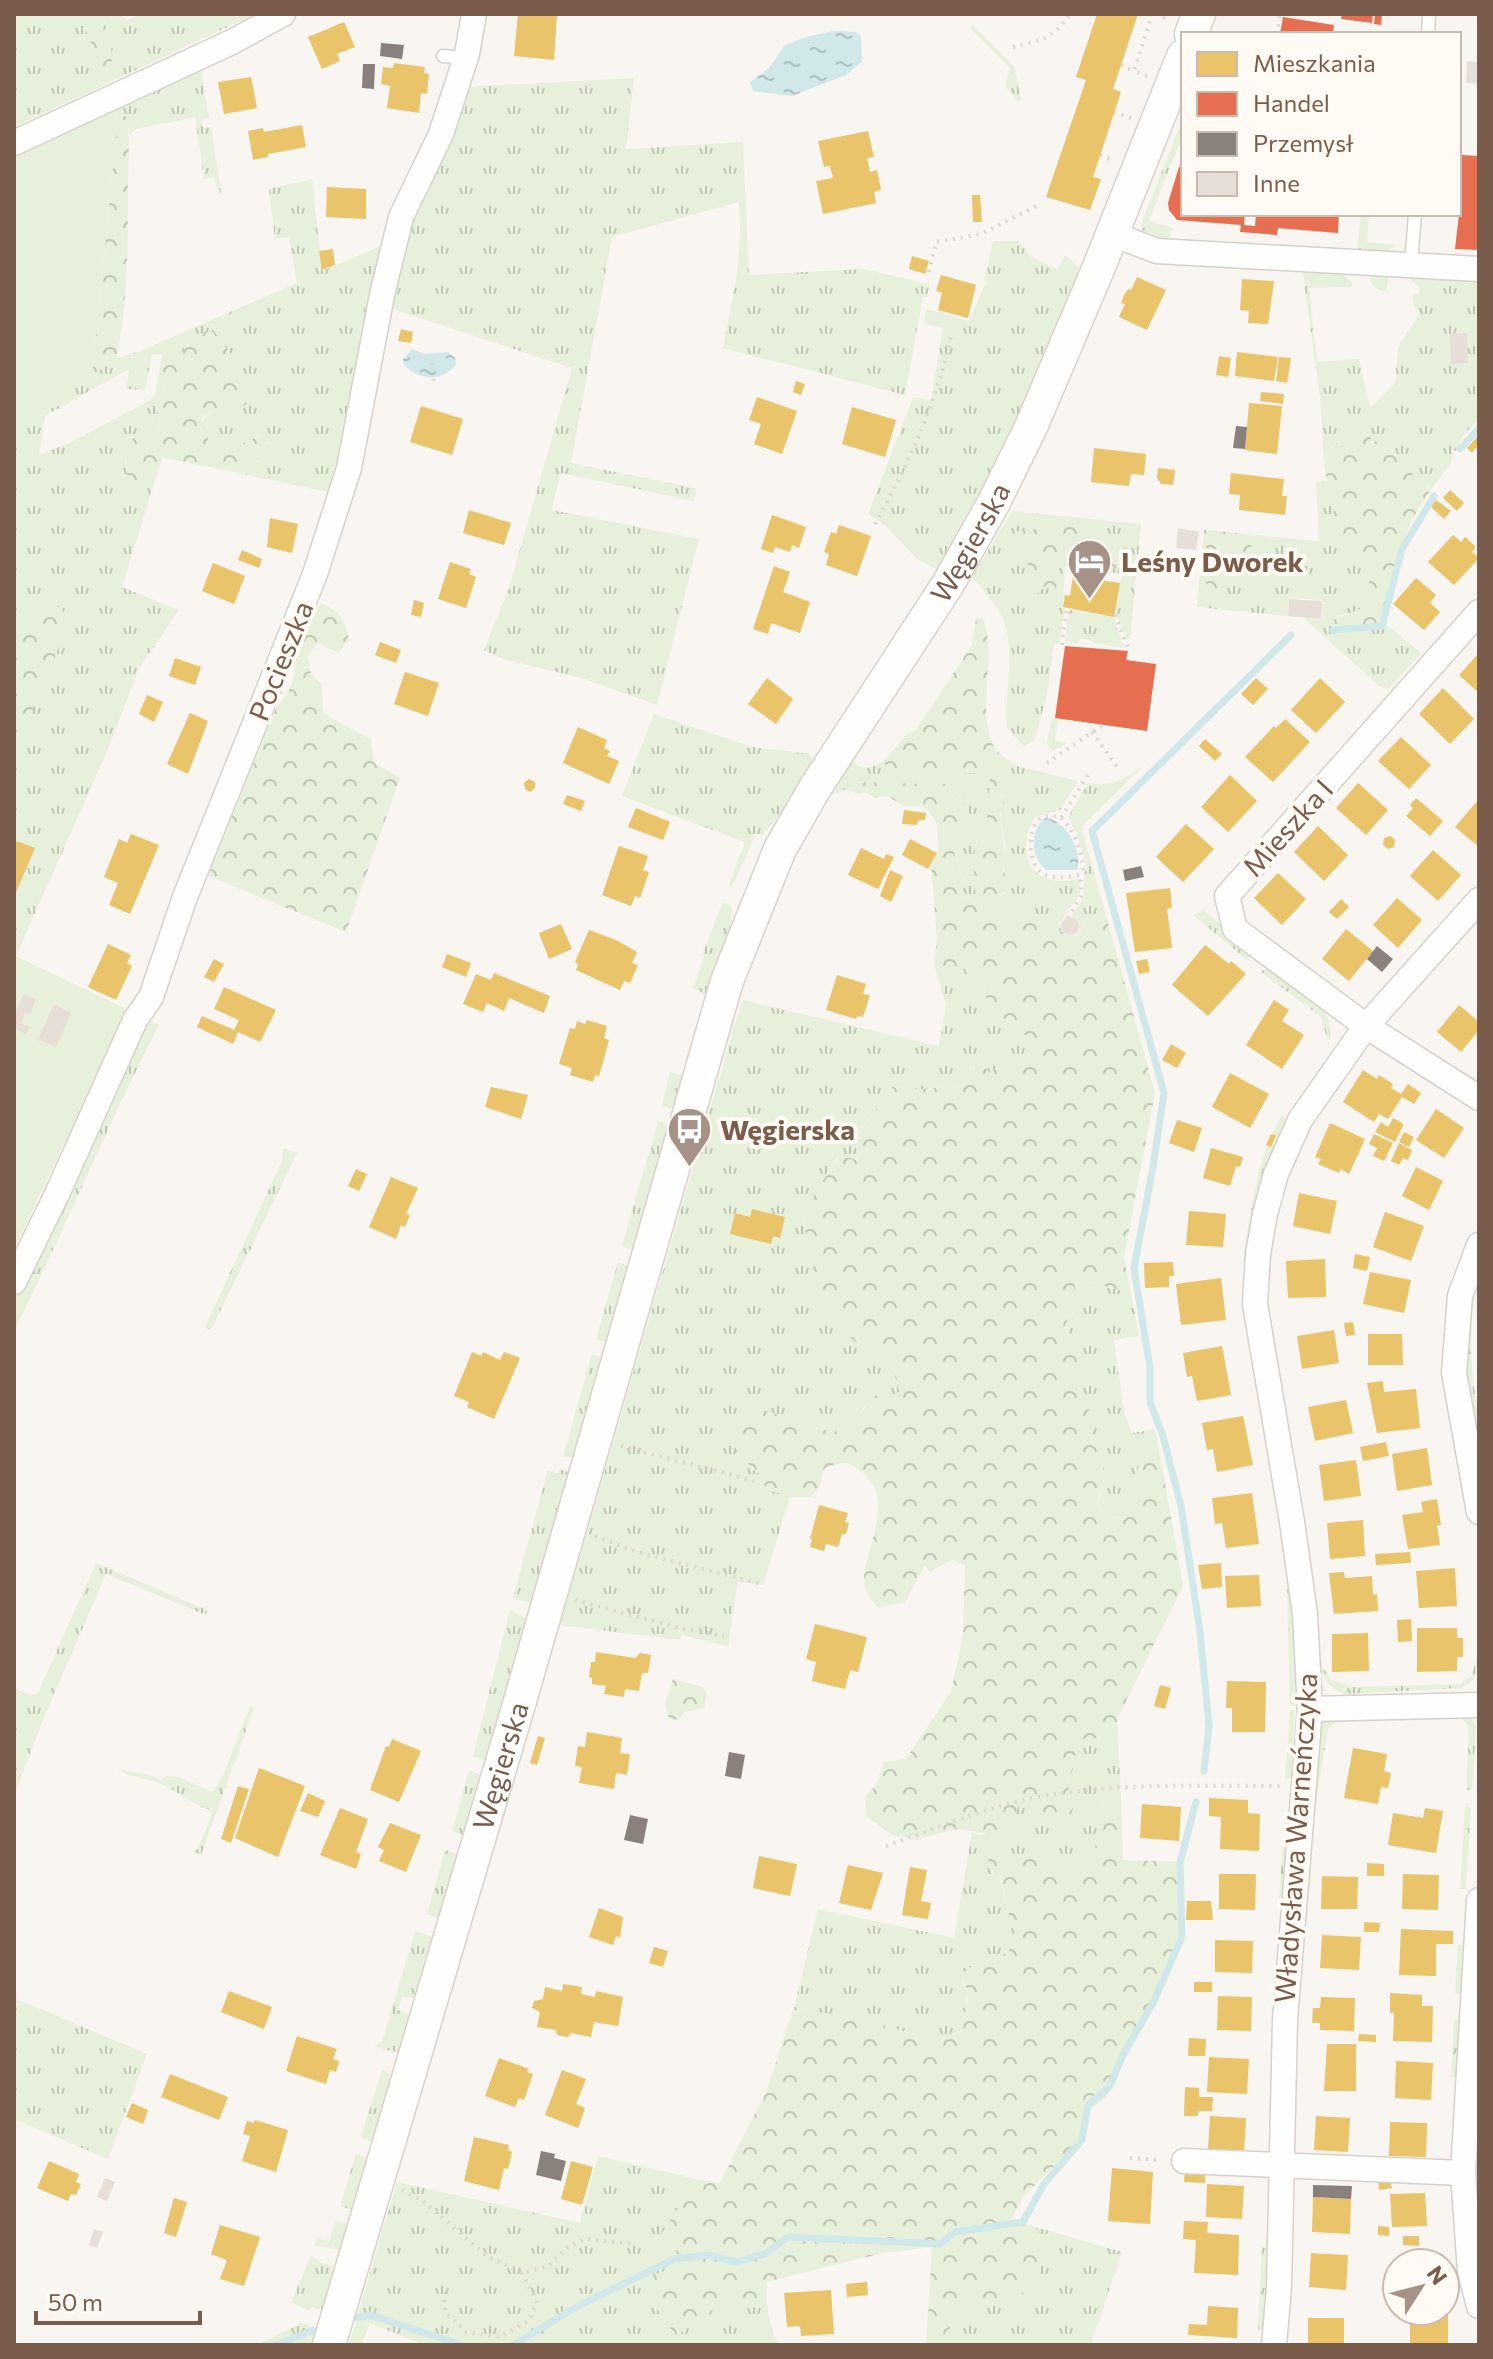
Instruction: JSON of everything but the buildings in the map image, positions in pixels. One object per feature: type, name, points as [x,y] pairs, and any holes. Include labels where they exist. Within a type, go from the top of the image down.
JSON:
[{"type":"main road","name":"Węgierska","points":[[329,2345],[520,1701],[727,981],[780,849],[815,788],[948,584],[1031,427],[1181,60]]},
{"type":"street","points":[[14,143],[253,37],[283,14]]},
{"type":"street","name":"Pocieszka","points":[[14,1282],[135,1020],[151,997],[203,842],[315,574],[349,468],[382,295],[401,217],[402,196],[441,134],[455,57],[474,14]]},
{"type":"street","points":[[1112,234],[1157,251],[1479,269]]},
{"type":"street","name":"Mieszka I","points":[[1366,1026],[1235,929],[1227,896],[1479,612]]},
{"type":"street","name":"Władysława Warneńczyka","points":[[1274,2345],[1285,2020],[1310,1709],[1305,1614],[1255,1304],[1258,1254],[1276,1174],[1300,1120],[1366,1026],[1479,900]]},
{"type":"street","points":[[1366,1026],[1479,1098]]},
{"type":"street","points":[[1479,1245],[1460,1296],[1454,1373],[1479,1512]]},
{"type":"street","points":[[1310,1709],[1479,1705]]},
{"type":"street","points":[[1479,1900],[1463,2173],[1470,2272],[1479,2306]]},
{"type":"street","points":[[1184,2161],[1463,2173]]},
{"type":"lane","points":[[1411,264],[1415,216]]},
{"type":"path","points":[[1013,47],[1042,40],[1058,31],[1070,14]]},
{"type":"path","points":[[1134,71],[1154,14],[1187,22]]},
{"type":"path","points":[[1121,65],[1165,95]]},
{"type":"path","points":[[1114,112],[1123,115]]},
{"type":"path","points":[[1100,155],[1108,158]]},
{"type":"path","points":[[929,272],[936,242],[981,234],[1040,204]]},
{"type":"path","points":[[875,524],[934,403],[951,336]]},
{"type":"path","points":[[432,363],[434,383]]},
{"type":"path","points":[[1062,645],[1067,607]]},
{"type":"path","points":[[1115,615],[1128,648]]},
{"type":"path","points":[[1047,763],[1103,725]]},
{"type":"path","points":[[1092,732],[1118,768]]},
{"type":"path","points":[[1061,818],[1091,770]]},
{"type":"path","points":[[1068,918],[1081,896],[1082,860],[1071,831],[1061,818],[1048,814],[1041,817],[1031,833],[1031,857],[1038,871],[1049,877],[1064,878],[1081,872]]},
{"type":"path","points":[[614,1444],[758,1482]]},
{"type":"path","points":[[586,1532],[637,1552],[758,1583]]},
{"type":"path","points":[[568,1599],[724,1636]]},
{"type":"path","points":[[886,1846],[1008,1804],[1054,1794],[1148,1785],[1304,1786]]},
{"type":"path","points":[[1130,2158],[1184,2161]]},
{"type":"path","points":[[396,2186],[423,2201],[487,2256],[522,2273],[537,2303],[528,2321],[500,2337],[466,2332],[445,2312],[444,2292]]},
{"type":"path","points":[[522,2273],[549,2266],[566,2248],[585,2239],[634,2244]]},
{"type":"green space","points":[[14,14],[80,15],[96,54],[98,70],[108,31],[102,14],[116,14],[128,20],[143,14],[255,14],[14,127]]},
{"type":"green space","points":[[71,14],[102,14],[111,42],[112,67],[97,70],[96,54],[80,16]]},
{"type":"green space","points":[[973,25],[1014,66],[1021,100],[1018,101],[1005,86],[1010,68],[970,28]]},
{"type":"green space","points":[[200,65],[209,118],[201,120],[203,128],[211,127],[222,199],[213,177],[204,179],[195,117],[136,129],[130,135],[125,116],[95,119],[126,104],[127,98]]},
{"type":"green space","points":[[634,78],[626,149],[743,142],[749,275],[863,269],[929,284],[928,297],[923,297],[905,395],[723,348],[739,258],[739,202],[612,237],[571,463],[696,488],[694,501],[560,473],[552,510],[699,539],[657,705],[585,679],[503,659],[484,650],[509,588],[572,368],[393,309],[355,498],[349,497],[400,236],[463,87]]},
{"type":"green space","points":[[93,115],[96,121],[118,117],[92,375],[14,419],[14,156],[51,134]]},
{"type":"green space","points":[[126,116],[129,141],[127,248],[119,358],[92,375],[118,117]]},
{"type":"green space","points":[[1181,128],[1181,139],[1149,221],[1173,228],[1168,240],[1142,230],[1142,222]]},
{"type":"green space","points":[[312,179],[322,271],[388,243],[337,494],[247,475],[250,464],[259,461],[260,448],[269,442],[260,435],[239,445],[230,438],[222,446],[213,445],[200,427],[226,396],[233,372],[184,356],[175,343],[163,354],[152,355],[145,390],[126,389],[127,370],[45,416],[39,455],[67,444],[149,401],[155,395],[157,381],[166,388],[155,404],[160,418],[159,432],[125,460],[129,485],[149,470],[158,471],[122,587],[179,610],[138,670],[109,747],[16,956],[14,419],[119,358],[297,283],[289,237],[275,239],[269,189]]},
{"type":"green space","points":[[1361,216],[1369,216],[1367,242],[1395,245],[1382,252],[1357,252]]},
{"type":"green space","points":[[993,241],[1019,241],[1030,256],[1057,270],[1065,255],[1079,268],[1083,279],[984,496],[938,570],[917,559],[886,526],[868,514],[913,397],[931,400],[943,328],[924,323],[926,309],[969,321],[986,282]]},
{"type":"green space","points":[[1302,266],[1338,269],[1352,283],[1352,287],[1309,288],[1317,362],[1359,359],[1370,408],[1395,383],[1398,347],[1420,313],[1414,306],[1412,295],[1419,293],[1420,288],[1405,275],[1389,275],[1386,291],[1378,290],[1370,281],[1372,275],[1383,270],[1479,275],[1479,419],[1461,438],[1456,451],[1453,450],[1451,463],[1429,493],[1429,486],[1414,481],[1410,466],[1391,450],[1387,453],[1375,442],[1346,436],[1333,445],[1324,462],[1320,397]]},
{"type":"green space","points":[[213,330],[240,366],[233,374],[232,381],[242,388],[247,403],[238,412],[228,414],[220,406],[203,417],[200,428],[213,445],[222,446],[230,437],[239,445],[268,432],[272,437],[261,448],[264,456],[250,465],[247,475],[163,457],[158,471],[145,474],[138,486],[129,486],[126,463],[130,444],[139,431],[159,432],[160,418],[155,404],[166,388],[157,381],[163,354],[175,342],[184,354],[185,338]]},
{"type":"green space","points":[[1363,433],[1371,438],[1371,443],[1377,441],[1384,446],[1386,453],[1391,450],[1410,466],[1414,481],[1427,482],[1429,493],[1404,538],[1381,620],[1365,628],[1348,630],[1335,628],[1334,619],[1358,611],[1363,606],[1375,557],[1338,548],[1333,527],[1334,504],[1328,491],[1324,462],[1333,446],[1346,436]]},
{"type":"green space","points":[[1325,480],[1334,503],[1333,527],[1376,557],[1363,606],[1358,611],[1337,616],[1368,629],[1381,620],[1421,653],[1389,689],[1380,687],[1304,618],[1322,619],[1323,600],[1289,598],[1288,616],[1197,607],[1204,530],[1209,530],[1206,533],[1219,552],[1205,578],[1207,586],[1221,589],[1234,560],[1248,555],[1255,535],[1319,541],[1316,482]]},
{"type":"green space","points":[[1012,511],[1141,524],[1130,639],[1127,639],[1115,612],[1122,574],[1065,566],[1065,607],[1059,644],[1054,644],[1047,695],[1034,741],[1024,746],[1007,728],[1009,650],[1003,618],[972,577]]},
{"type":"green space","points":[[1057,516],[1120,543],[1127,549],[1122,567],[1105,568],[1069,558],[1059,559],[1050,563],[1056,588],[1044,587],[1033,598],[1027,598],[1022,588],[1030,557],[1013,538],[1018,531],[1038,527],[1046,517]]},
{"type":"green space","points":[[1209,530],[1255,535],[1248,555],[1234,561],[1232,581],[1221,589],[1207,587],[1205,578],[1218,553],[1206,550],[1206,533]]},
{"type":"green space","points":[[322,603],[341,617],[349,640],[338,653],[317,643],[308,656],[311,674],[322,684],[323,711],[371,739],[374,763],[400,778],[346,932],[208,876],[277,706],[293,681],[298,636],[312,612]]},
{"type":"green space","points":[[56,605],[65,613],[59,647],[14,753],[15,628],[35,612]]},
{"type":"green space","points":[[1069,610],[1114,617],[1124,648],[1093,643],[1092,640],[1081,639],[1077,644],[1065,642]]},
{"type":"green space","points":[[976,619],[983,619],[989,652],[986,703],[989,736],[996,751],[990,773],[889,774],[884,761],[907,734],[916,730],[972,645]]},
{"type":"green space","points":[[654,714],[753,747],[809,754],[812,759],[805,779],[792,799],[762,836],[756,834],[732,887],[729,885],[745,842],[622,796]]},
{"type":"green space","points":[[1052,718],[1058,719],[1055,740],[1067,743],[1052,751],[1047,743]]},
{"type":"green space","points":[[996,751],[1017,766],[1078,781],[1060,810],[1035,817],[1026,843],[1031,866],[1038,874],[1048,879],[1080,881],[1079,895],[1060,923],[1061,931],[1068,935],[1079,929],[1078,921],[1071,916],[1083,898],[1087,868],[1068,817],[1088,783],[1115,782],[1140,769],[1081,827],[1104,908],[1076,935],[1068,936],[1055,933],[1041,922],[1032,909],[1012,922],[1004,915],[997,899],[1005,893],[1007,876],[1001,812],[1003,792],[991,779],[986,834],[976,841],[974,873],[978,904],[958,894],[966,882],[955,857],[953,833],[964,823],[961,799],[951,786],[849,782],[844,785],[845,790],[832,795],[852,762],[868,768],[884,761],[889,774],[990,773]]},
{"type":"green space","points":[[1001,776],[1006,790],[1001,795],[1004,802],[1000,816],[1003,819],[1003,870],[1011,886],[997,899],[1004,915],[1012,922],[1032,909],[1050,930],[1062,935],[1077,935],[1104,908],[1155,1093],[1124,1257],[1131,1293],[1073,1278],[1079,1306],[1067,1319],[1066,1328],[1083,1354],[1084,1367],[1078,1373],[1079,1394],[1083,1406],[1089,1409],[1092,1446],[1101,1450],[1104,1479],[1097,1505],[1106,1515],[1125,1520],[1134,1501],[1143,1503],[1138,1469],[1151,1439],[1157,1438],[1183,1586],[1117,1719],[1118,1736],[1076,1740],[1075,1759],[1067,1783],[1075,1804],[1066,1818],[1037,1819],[1031,1810],[1029,1798],[1020,1798],[1013,1827],[1002,1836],[956,1829],[917,1840],[892,1835],[866,1816],[865,1797],[876,1785],[884,1762],[906,1759],[951,1692],[963,1634],[965,1565],[951,1560],[930,1572],[925,1566],[905,1602],[878,1608],[864,1585],[878,1508],[877,1494],[871,1481],[855,1466],[842,1463],[824,1469],[818,1490],[810,1497],[790,1497],[766,1489],[760,1474],[736,1453],[734,1428],[745,1404],[831,1432],[852,1423],[877,1394],[899,1392],[892,1363],[878,1359],[846,1334],[817,1299],[813,1291],[813,1254],[802,1223],[815,1193],[840,1155],[857,1160],[858,1153],[853,1142],[891,1087],[921,1089],[965,1086],[972,1061],[979,1060],[990,1073],[1007,1061],[1038,1049],[1029,1038],[987,1005],[984,983],[970,975],[960,964],[947,972],[934,965],[937,937],[931,866],[938,853],[937,824],[929,811],[922,806],[904,806],[888,796],[875,798],[865,792],[859,794],[845,790],[844,785],[849,782],[938,782],[951,786],[968,810],[964,823],[953,834],[955,857],[966,883],[958,894],[977,904],[975,850],[980,835],[986,834],[990,779]]},
{"type":"green space","points":[[723,902],[732,907],[731,933],[709,996],[693,988]]},
{"type":"green space","points":[[1203,910],[1252,951],[1248,961],[1193,915]]},
{"type":"green space","points":[[14,955],[135,1013],[63,1146],[14,1249]]},
{"type":"green space","points":[[960,964],[970,975],[984,983],[987,1005],[1029,1038],[1038,1049],[1007,1061],[990,1073],[970,1066],[965,1086],[921,1089],[891,1087],[853,1141],[858,1153],[856,1160],[839,1155],[815,1193],[802,1223],[813,1254],[817,1299],[846,1334],[878,1359],[892,1363],[900,1392],[864,1407],[850,1424],[831,1432],[744,1405],[752,1469],[760,1474],[766,1489],[790,1497],[763,1585],[738,1582],[728,1646],[682,1635],[680,1640],[560,1625],[742,1000],[939,1046],[946,1004],[934,965],[947,972]]},
{"type":"green space","points":[[1270,966],[1324,1012],[1329,1020],[1330,1040],[1327,1039],[1321,1017],[1261,972]]},
{"type":"green space","points":[[147,1019],[159,1025],[14,1331],[14,1287]]},
{"type":"green space","points":[[670,1072],[685,1076],[673,1109],[662,1106]]},
{"type":"green space","points":[[1282,1115],[1286,1118],[1261,1190],[1248,1264],[1243,1261],[1256,1185],[1266,1149]]},
{"type":"green space","points":[[658,1121],[669,1124],[633,1250],[622,1246]]},
{"type":"green space","points":[[284,1148],[297,1153],[211,1330],[205,1327],[281,1163]]},
{"type":"green space","points":[[618,1262],[629,1266],[606,1342],[596,1339]]},
{"type":"green space","points":[[1072,1278],[1131,1293],[1139,1336],[1114,1340],[1124,1413],[1132,1433],[1155,1429],[1157,1438],[1151,1439],[1142,1462],[1139,1487],[1143,1503],[1126,1520],[1106,1515],[1097,1502],[1104,1475],[1101,1450],[1092,1447],[1089,1409],[1083,1406],[1079,1394],[1078,1373],[1067,1332],[1067,1319],[1074,1313]]},
{"type":"green space","points":[[1472,1314],[1471,1350],[1479,1416],[1479,1454],[1467,1370],[1468,1318]]},
{"type":"green space","points":[[592,1354],[604,1358],[574,1458],[563,1456]]},
{"type":"green space","points":[[560,1469],[571,1473],[533,1601],[529,1603],[513,1598],[548,1470],[558,1474]]},
{"type":"green space","points":[[96,1563],[207,1610],[206,1615],[106,1574],[14,1796],[14,1688],[30,1695],[38,1693]]},
{"type":"green space","points":[[1287,1589],[1291,1589],[1293,1595],[1296,1706],[1290,1706]]},
{"type":"green space","points":[[510,1610],[528,1619],[485,1760],[473,1756]]},
{"type":"green space","points":[[1477,1656],[1476,1676],[1461,1688],[1344,1694],[1330,1685],[1321,1671],[1324,1669],[1331,1680],[1353,1687],[1460,1684],[1472,1675]]},
{"type":"green space","points":[[673,1679],[703,1687],[707,1693],[704,1708],[685,1712],[679,1720],[669,1719],[665,1704]]},
{"type":"green space","points":[[250,1706],[254,1708],[201,1855],[192,1851],[198,1849],[213,1811],[161,1784],[118,1769],[162,1780],[165,1776],[179,1777],[213,1792],[222,1778]]},
{"type":"green space","points":[[1290,1710],[1295,1710],[1291,1777],[1285,1780]]},
{"type":"green space","points":[[1470,1714],[1476,1727],[1472,1790],[1466,1790],[1469,1726],[1460,1717],[1339,1720],[1328,1729],[1314,1812],[1310,1888],[1306,1887],[1314,1737],[1322,1722],[1333,1716]]},
{"type":"green space","points":[[1118,1736],[1121,1796],[1104,1798],[1095,1850],[1075,1870],[1060,1867],[1057,1859],[992,1855],[987,1864],[993,1875],[1000,1875],[1010,1922],[1019,1942],[999,1958],[989,1959],[962,1981],[967,1991],[965,2015],[959,2013],[963,2029],[949,2037],[916,2035],[879,2024],[794,2007],[818,1909],[954,1938],[972,1832],[981,1835],[1013,1827],[1020,1798],[1030,1798],[1031,1810],[1075,1804],[1067,1783],[1075,1759],[1076,1740]]},
{"type":"green space","points":[[469,1770],[482,1776],[465,1836],[452,1831]]},
{"type":"green space","points":[[1121,1796],[1123,1860],[1180,1862],[1182,1937],[1164,1969],[1153,2003],[1113,2071],[1107,2097],[1089,2110],[1086,2135],[1024,2196],[1011,2219],[1035,2227],[1040,2236],[1038,2243],[1043,2256],[1036,2264],[1038,2282],[1033,2288],[1014,2296],[959,2307],[943,2344],[926,2345],[932,2247],[883,2253],[767,2282],[767,2305],[746,2307],[727,2299],[676,2336],[640,2285],[648,2277],[672,2268],[684,2255],[658,2239],[697,2179],[720,2183],[767,2090],[794,2007],[879,2024],[916,2035],[949,2037],[963,2030],[958,2013],[965,2014],[968,1993],[963,1973],[976,1964],[1003,1955],[1009,1951],[1010,1943],[1019,1942],[1010,1922],[1001,1876],[994,1875],[986,1864],[992,1854],[1057,1859],[1060,1867],[1075,1870],[1095,1850],[1104,1798]]},
{"type":"green space","points":[[1465,1806],[1471,1808],[1466,1889],[1460,1889]]},
{"type":"green space","points":[[1285,1813],[1290,1814],[1284,1898],[1279,1898]]},
{"type":"green space","points":[[445,1850],[459,1855],[441,1919],[427,1914]]},
{"type":"green space","points":[[415,1931],[435,1938],[417,1999],[402,1996],[398,2010],[413,2015],[402,2054],[374,2046],[382,2042]]},
{"type":"green space","points":[[1458,1944],[1463,1945],[1461,1994],[1455,1994]]},
{"type":"green space","points":[[14,1998],[147,2054],[108,2159],[14,2119]]},
{"type":"green space","points":[[1454,2019],[1459,2021],[1456,2078],[1451,2077]]},
{"type":"green space","points":[[382,2070],[395,2076],[377,2139],[372,2142],[361,2137]]},
{"type":"green space","points":[[1476,2108],[1479,2108],[1479,2266],[1471,2191]]},
{"type":"green space","points":[[356,2154],[371,2159],[356,2211],[340,2206]]},
{"type":"green space","points":[[598,2156],[697,2179],[659,2239],[685,2255],[662,2273],[676,2335],[727,2299],[746,2307],[767,2305],[773,2335],[780,2345],[424,2345],[370,2323],[361,2345],[349,2345],[397,2182],[580,2223]]},
{"type":"green space","points":[[336,2220],[351,2225],[344,2250],[315,2246],[317,2238],[329,2242]]},
{"type":"green space","points":[[1035,2227],[1122,2252],[1091,2345],[942,2345],[959,2307],[1017,2295],[1037,2284],[1039,2272],[1036,2264],[1043,2255],[1037,2243],[1040,2236]]},
{"type":"green space","points":[[1262,2246],[1267,2249],[1263,2329],[1258,2330]]},
{"type":"green space","points":[[311,2256],[321,2263],[339,2268],[326,2311],[312,2307],[308,2311],[291,2302]]},
{"type":"green space","points":[[302,2323],[321,2330],[317,2345],[257,2345]]},
{"type":"green space","points":[[312,2332],[312,2345],[281,2345],[287,2334],[296,2338]]},
{"type":"water","points":[[834,31],[856,32],[861,36],[862,62],[846,75],[792,96],[753,91],[750,82],[769,68],[785,45]]},
{"type":"water","points":[[412,349],[424,354],[448,352],[455,358],[456,364],[438,377],[417,374],[404,365],[403,359]]},
{"type":"water","points":[[1046,818],[1060,824],[1071,838],[1078,855],[1077,870],[1047,870],[1037,859],[1034,836]]},
{"type":"waterway","points":[[1460,449],[1479,428]]},
{"type":"waterway","points":[[1333,630],[1382,626],[1402,549],[1434,496]]},
{"type":"waterway","points":[[1204,1771],[1209,1726],[1200,1631],[1181,1506],[1163,1436],[1150,1402],[1150,1368],[1134,1268],[1164,1093],[1092,831],[1291,635]]},
{"type":"waterway","points":[[513,2345],[578,2306],[674,2259],[709,2255],[737,2262],[765,2254],[788,2237],[940,2244],[955,2232],[1023,2222],[1044,2184],[1082,2140],[1088,2105],[1110,2086],[1123,2055],[1153,2003],[1182,1937],[1180,1862],[1196,1802]]},
{"type":"waterway","points":[[356,2318],[370,2315],[462,2345]]},
{"type":"waterway","points":[[276,2345],[314,2330]]},
{"type":"place","name":"Leśny Dworek","points":[[1090,601]]},
{"type":"place","name":"Węgierska","points":[[689,1169]]}]
